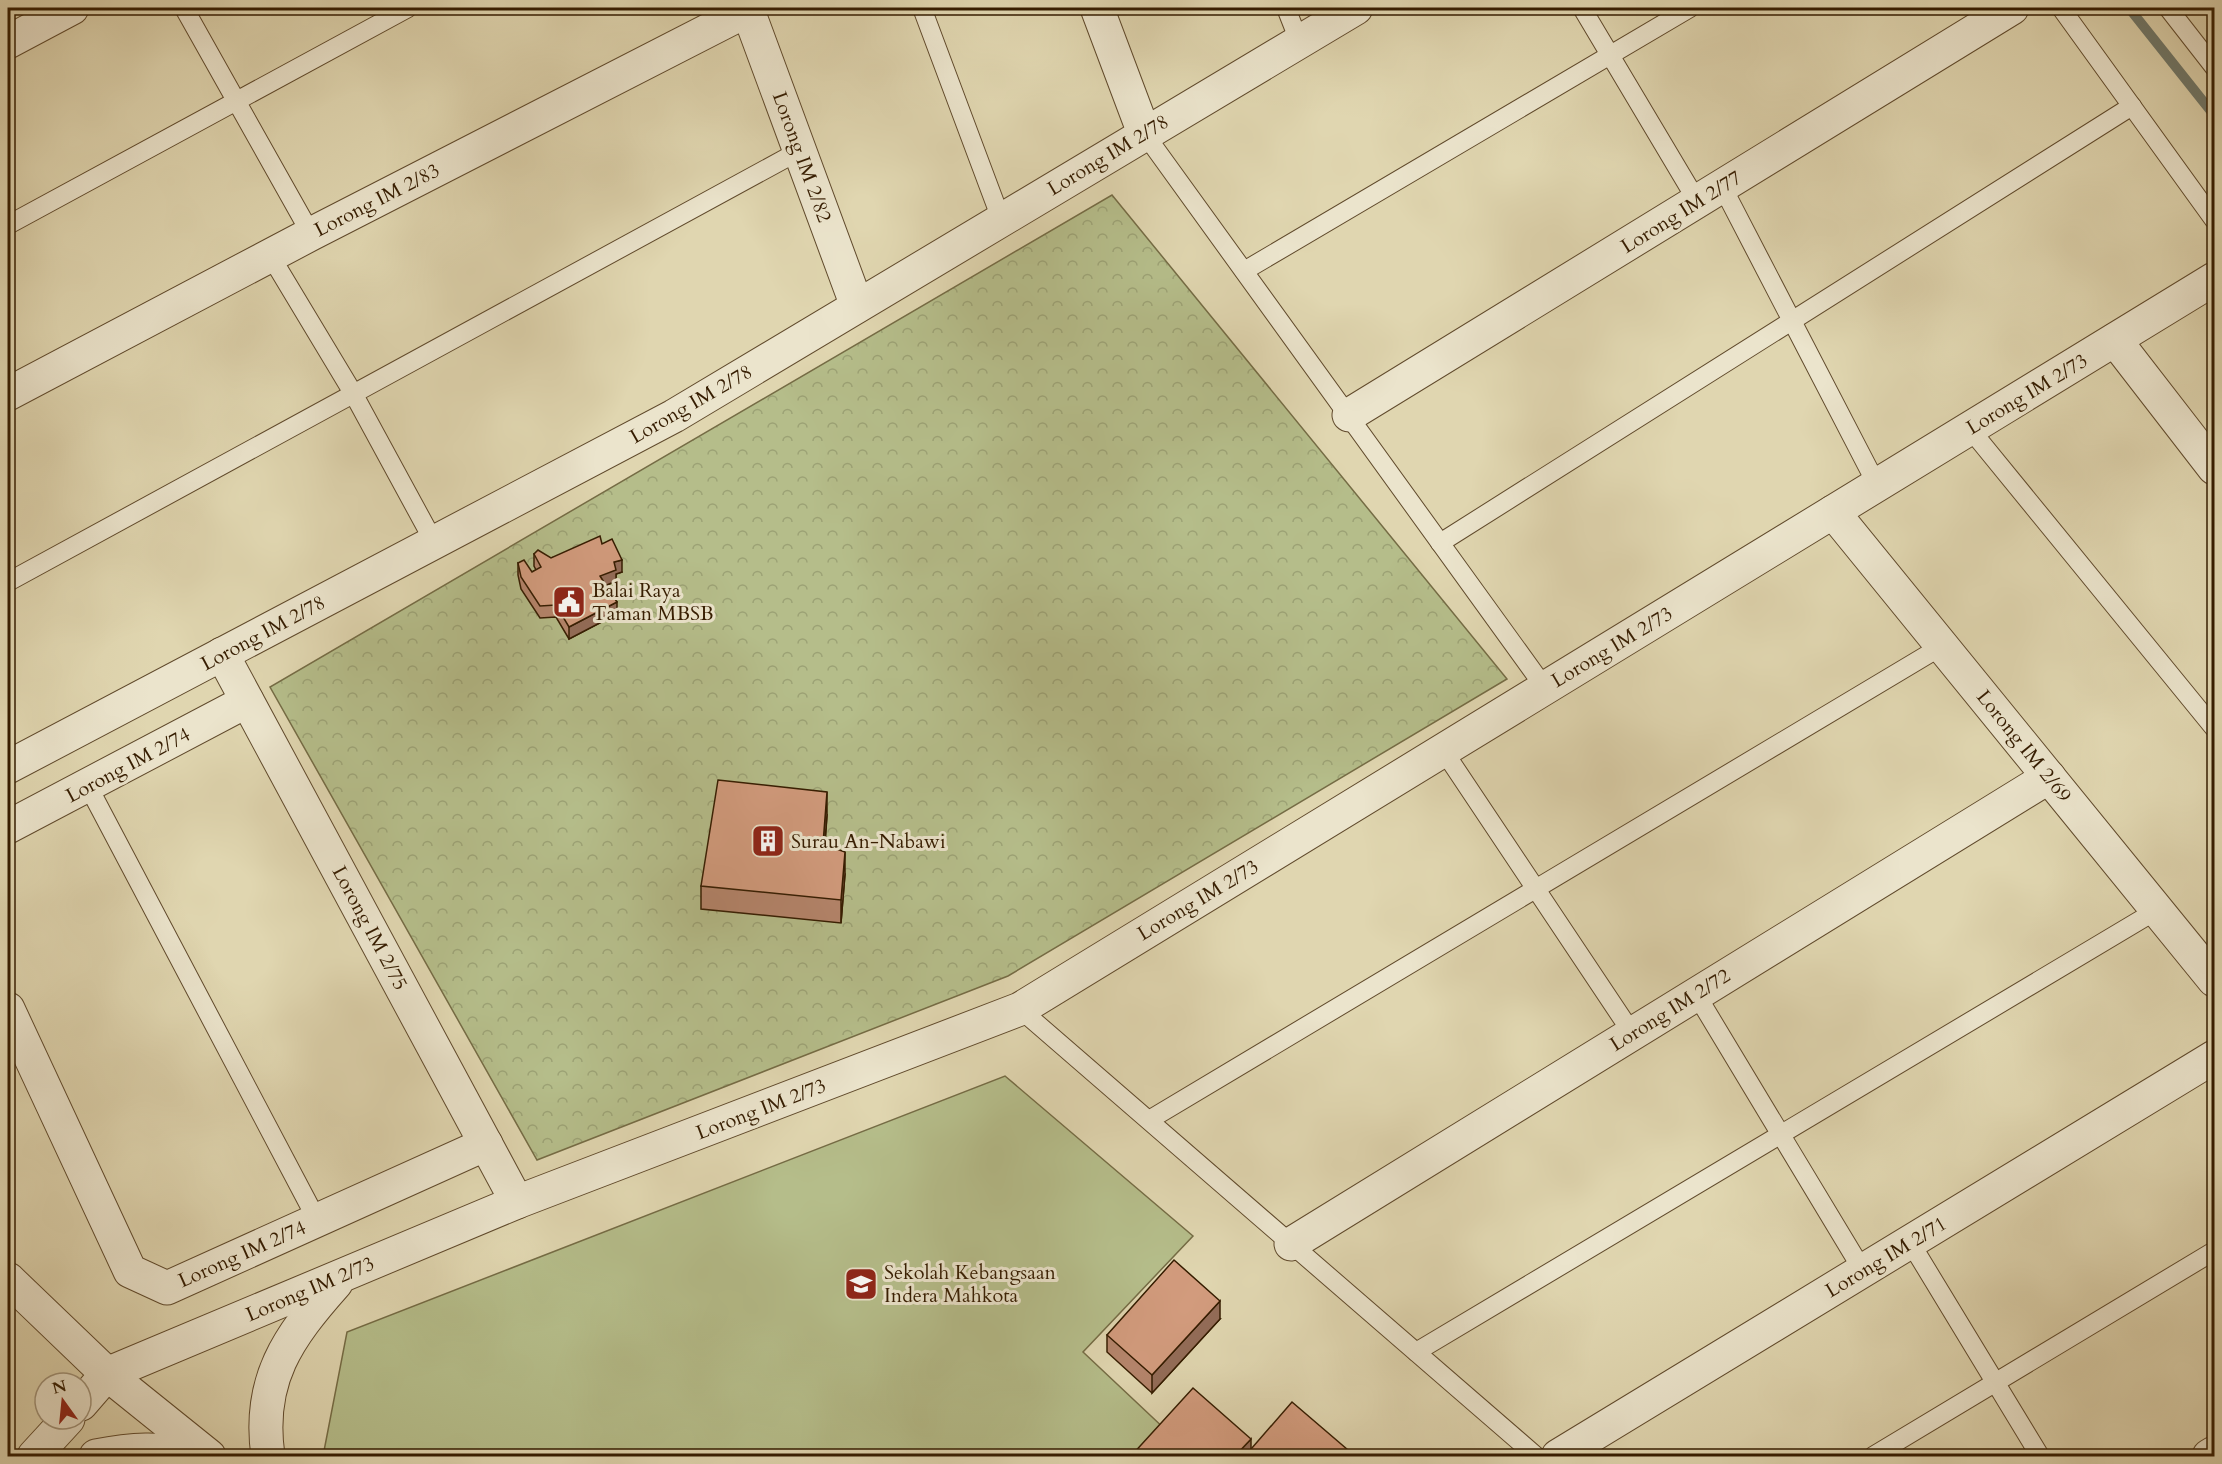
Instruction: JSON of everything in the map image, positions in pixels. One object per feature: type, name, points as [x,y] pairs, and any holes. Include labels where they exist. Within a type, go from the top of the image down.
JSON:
[{"type":"street","points":[[8,42],[72,8]]},
{"type":"street","name":"Lorong IM 2/82","points":[[747,8],[856,306]]},
{"type":"street","name":"Lorong IM 2/83","points":[[8,394],[270,255],[747,8]]},
{"type":"street","points":[[1097,8],[1144,133]]},
{"type":"street","name":"Lorong IM 2/78","points":[[8,767],[674,416],[1356,8]]},
{"type":"street","name":"Lorong IM 2/77","points":[[1348,416],[2012,8]]},
{"type":"street","name":"Lorong IM 2/73","points":[[107,1374],[517,1202],[1020,1009],[2214,279]]},
{"type":"street","points":[[2115,340],[2214,468]]},
{"type":"street","name":"Lorong IM 2/69","points":[[1833,512],[2214,980]]},
{"type":"street","name":"Lorong IM 2/75","points":[[222,654],[517,1202]]},
{"type":"street","name":"Lorong IM 2/74","points":[[8,827],[247,701]]},
{"type":"street","name":"Lorong IM 2/72","points":[[1291,1244],[2049,777]]},
{"type":"street","name":"Lorong IM 2/74","points":[[8,1009],[130,1270],[167,1288],[486,1144]]},
{"type":"street","name":"Lorong IM 2/71","points":[[1558,1456],[2214,1057]]},
{"type":"street","points":[[268,1456],[268,1397],[280,1355],[303,1320],[343,1275]]},
{"type":"street","points":[[8,1279],[107,1374],[209,1456]]},
{"type":"street","points":[[93,1390],[107,1374]]},
{"type":"street","points":[[34,1456],[57,1431]]},
{"type":"street","points":[[96,1456],[130,1449],[169,1450],[196,1456]]},
{"type":"street","points":[[2209,1456],[2214,1453]]},
{"type":"lane","points":[[184,8],[311,234]]},
{"type":"lane","points":[[8,225],[408,8]]},
{"type":"lane","points":[[922,8],[1001,219]]},
{"type":"lane","points":[[1286,8],[1299,42]]},
{"type":"lane","points":[[1582,8],[1610,54],[1710,194],[1792,320],[1877,485]]},
{"type":"lane","points":[[1244,271],[1690,8]]},
{"type":"lane","points":[[2061,8],[2214,220]]},
{"type":"lane","points":[[2169,8],[2214,68]]},
{"type":"lane","points":[[1440,543],[2132,106]]},
{"type":"lane","points":[[1144,133],[1545,688]]},
{"type":"lane","points":[[8,582],[799,151]]},
{"type":"lane","points":[[270,255],[353,393],[434,542]]},
{"type":"lane","points":[[1970,429],[2214,728]]},
{"type":"lane","points":[[1149,1120],[1942,646]]},
{"type":"lane","points":[[1443,750],[1632,1034]]},
{"type":"lane","points":[[88,786],[316,1220]]},
{"type":"lane","points":[[1416,1352],[2157,910]]},
{"type":"lane","points":[[1696,994],[1863,1271]]},
{"type":"lane","points":[[1020,1009],[1536,1456]]},
{"type":"lane","points":[[1910,1242],[2040,1456]]},
{"type":"lane","points":[[1873,1456],[2214,1251]]},
{"type":"green space","points":[[1112,195],[1507,679],[1008,976],[537,1160],[270,687]]},
{"type":"green space","name":"Sekolah Kebangsaan Indera Mahkota","points":[[1005,1076],[1193,1236],[1083,1352],[1168,1432],[1146,1456],[323,1456],[347,1332]]},
{"type":"building","name":"Balai Raya Taman MBSB","points":[[600,536],[602,544],[612,539],[622,560],[614,562],[616,570],[600,576],[617,602],[569,627],[556,605],[540,606],[521,577],[518,563],[524,560],[532,572],[541,567],[534,554],[538,550],[551,558]]},
{"type":"building","name":"Surau An-Nabawi","points":[[718,780],[827,792],[823,844],[845,852],[841,900],[701,886]]},
{"type":"building","points":[[1174,1260],[1220,1301],[1152,1375],[1107,1335]]},
{"type":"building","points":[[1193,1388],[1251,1439],[1235,1456],[1131,1456]]},
{"type":"building","points":[[1292,1402],[1355,1456],[1245,1456]]},
{"type":"waterway","points":[[2129,8],[2214,115]]},
{"type":"place","name":"Balai Raya Taman MBSB","points":[[569,602]]},
{"type":"place","name":"Surau An-Nabawi","points":[[768,841]]},
{"type":"place","name":"Sekolah Kebangsaan Indera Mahkota","points":[[861,1284]]}]
